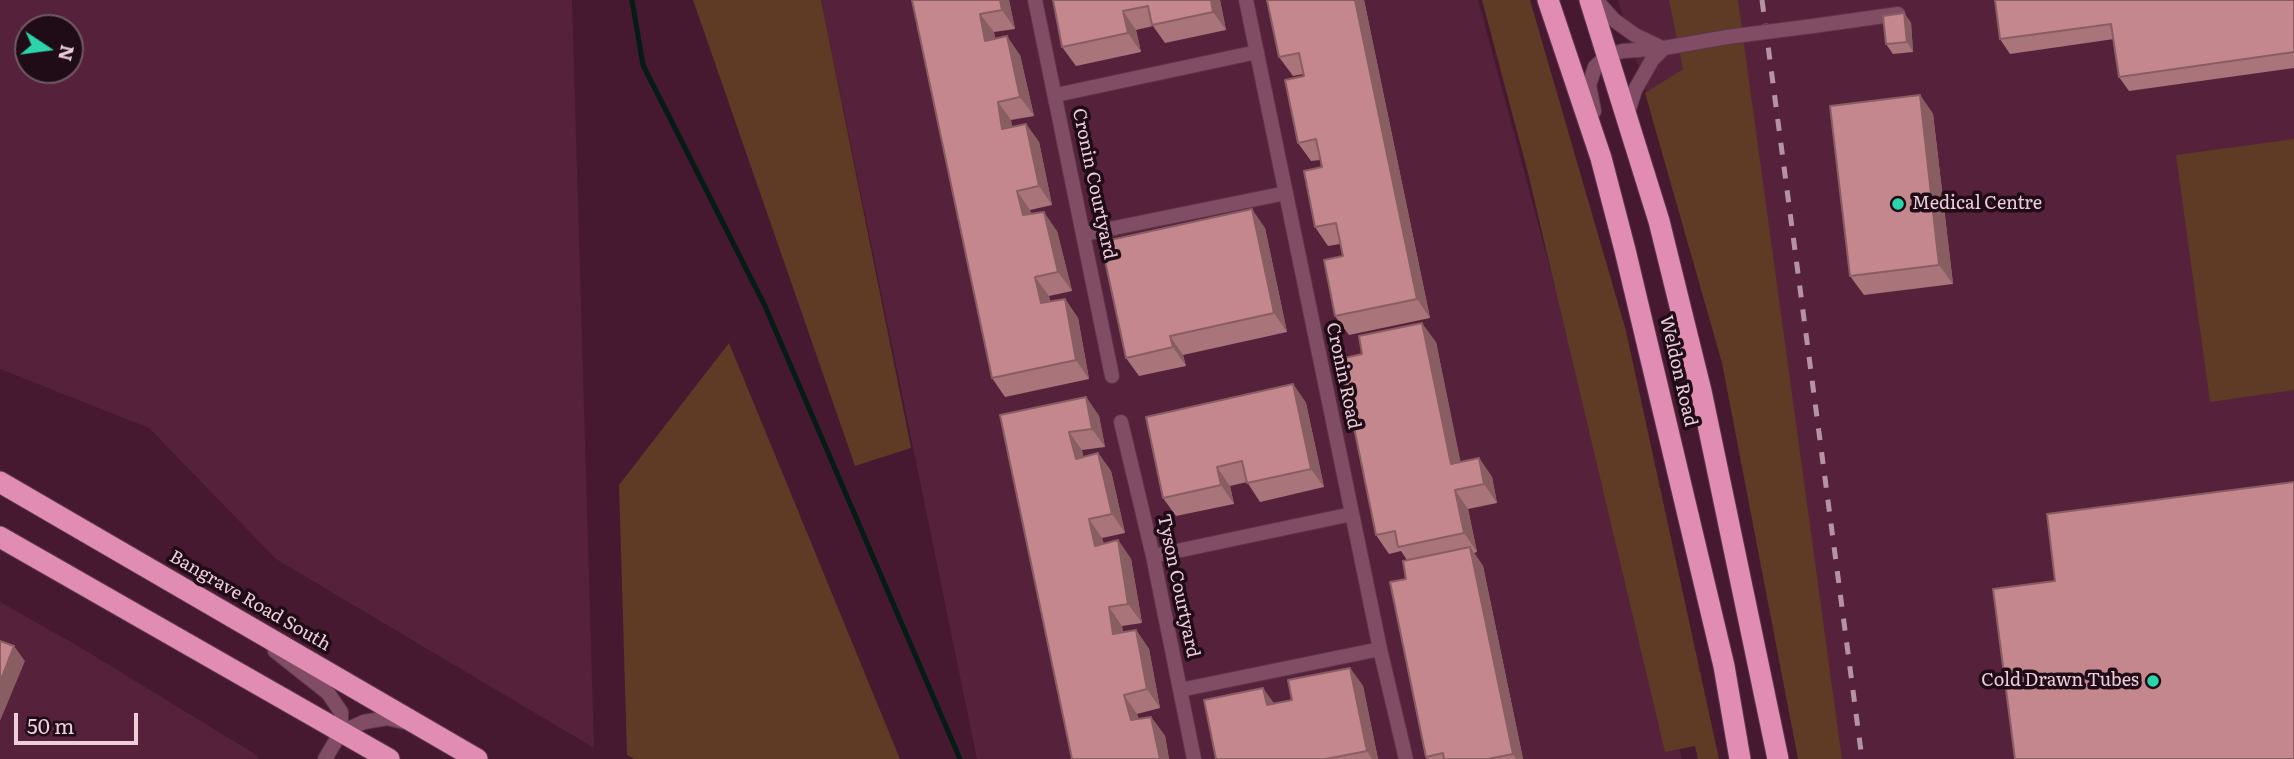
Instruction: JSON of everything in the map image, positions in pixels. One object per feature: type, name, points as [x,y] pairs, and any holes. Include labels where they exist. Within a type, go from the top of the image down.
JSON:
[{"type":"highway","name":"Weldon Road","points":[[1548,0],[1601,158],[1631,276],[1724,666],[1740,759]]},
{"type":"highway","name":"Weldon Road","points":[[1590,0],[1659,222],[1701,391],[1778,759]]},
{"type":"highway","name":"Bangrave Road South","points":[[0,482],[477,759]]},
{"type":"highway","points":[[0,537],[389,759]]},
{"type":"street","name":"Cronin Courtyard","points":[[1035,0],[1112,376]]},
{"type":"street","name":"Cronin Road","points":[[1246,0],[1380,649],[1406,759]]},
{"type":"street","points":[[1596,0],[1614,20],[1634,36],[1664,48]]},
{"type":"street","points":[[1601,158],[1589,85],[1594,68],[1608,55],[1898,14]]},
{"type":"street","points":[[1627,115],[1652,60],[1664,48]]},
{"type":"street","points":[[1056,95],[1257,52]]},
{"type":"street","points":[[1085,234],[1286,193]]},
{"type":"street","name":"Tyson Courtyard","points":[[1121,422],[1153,556],[1194,759]]},
{"type":"street","points":[[1153,556],[1352,514]]},
{"type":"street","points":[[234,618],[328,693],[341,712],[341,732],[325,759]]},
{"type":"street","points":[[1180,690],[1380,649]]},
{"type":"street","points":[[341,732],[364,722],[387,718],[419,726]]},
{"type":"shaded area","points":[[0,0],[572,0],[594,748],[276,559],[149,428],[0,369]]},
{"type":"shaded area","points":[[693,0],[821,0],[911,448],[855,466]]},
{"type":"shaded area","points":[[821,0],[1478,0],[1682,759],[977,759]]},
{"type":"shaded area","points":[[1482,0],[1530,0],[1626,331],[1719,759],[1698,759],[1695,746],[1665,752],[1528,173]]},
{"type":"shaded area","points":[[1618,0],[2294,0],[2294,759],[1803,759],[1728,360]]},
{"type":"shaded area","points":[[1669,0],[1738,0],[1842,759],[1798,759],[1722,363],[1645,93],[1683,69]]},
{"type":"shaded area","points":[[2294,139],[2294,390],[2210,402],[2176,155]]},
{"type":"shaded area","points":[[729,343],[900,759],[635,759],[627,755],[619,485]]},
{"type":"shaded area","points":[[0,602],[73,643],[258,756],[258,759],[0,759]]},
{"type":"building","points":[[912,0],[1000,0],[1002,10],[980,14],[985,41],[1007,36],[1020,97],[998,102],[1002,129],[1026,124],[1039,186],[1017,191],[1023,215],[1044,212],[1058,272],[1035,277],[1041,303],[1065,299],[1076,360],[992,378]]},
{"type":"building","points":[[1053,0],[1211,0],[1213,12],[1152,25],[1148,6],[1123,11],[1128,33],[1062,47]]},
{"type":"building","points":[[1267,0],[1355,0],[1417,299],[1335,316],[1324,260],[1343,256],[1336,223],[1315,227],[1304,171],[1322,167],[1316,139],[1298,143],[1285,80],[1304,76],[1299,53],[1279,57]]},
{"type":"building","points":[[1995,0],[2294,0],[2294,52],[2119,77],[2111,24],[2000,39]]},
{"type":"building","points":[[1904,13],[1907,42],[1886,44],[1883,16]]},
{"type":"building","name":"Medical Centre","points":[[1920,95],[1939,265],[1850,276],[1830,106]]},
{"type":"building","points":[[1252,209],[1274,313],[1170,336],[1173,347],[1126,358],[1101,242]]},
{"type":"building","points":[[1422,323],[1451,464],[1479,458],[1484,484],[1455,490],[1464,533],[1398,547],[1395,531],[1376,535],[1340,359],[1362,354],[1359,336]]},
{"type":"building","points":[[1293,384],[1311,469],[1247,483],[1242,461],[1217,467],[1221,485],[1163,498],[1146,417]]},
{"type":"building","points":[[1086,397],[1092,429],[1069,432],[1076,459],[1098,453],[1112,514],[1089,519],[1095,546],[1118,540],[1128,604],[1109,607],[1113,634],[1136,630],[1147,689],[1124,695],[1131,720],[1151,717],[1160,759],[1072,759],[1000,415]]},
{"type":"building","name":"Cold Drawn Tubes","points":[[2294,482],[2294,759],[2015,759],[1993,589],[2055,581],[2047,514]]},
{"type":"building","points":[[1470,547],[1513,754],[1488,759],[1444,759],[1443,753],[1426,757],[1390,582],[1406,579],[1403,561]]},
{"type":"building","points":[[0,641],[14,646],[0,682]]},
{"type":"building","points":[[1350,668],[1367,751],[1326,759],[1216,759],[1204,700],[1263,688],[1267,705],[1292,700],[1288,680]]},
{"type":"waterway","points":[[632,0],[643,65],[765,306],[960,759]]},
{"type":"railway","points":[[1762,0],[1862,759]]},
{"type":"place","name":"Medical Centre","points":[[1898,204]]},
{"type":"place","name":"Cold Drawn Tubes","points":[[2153,681]]}]
